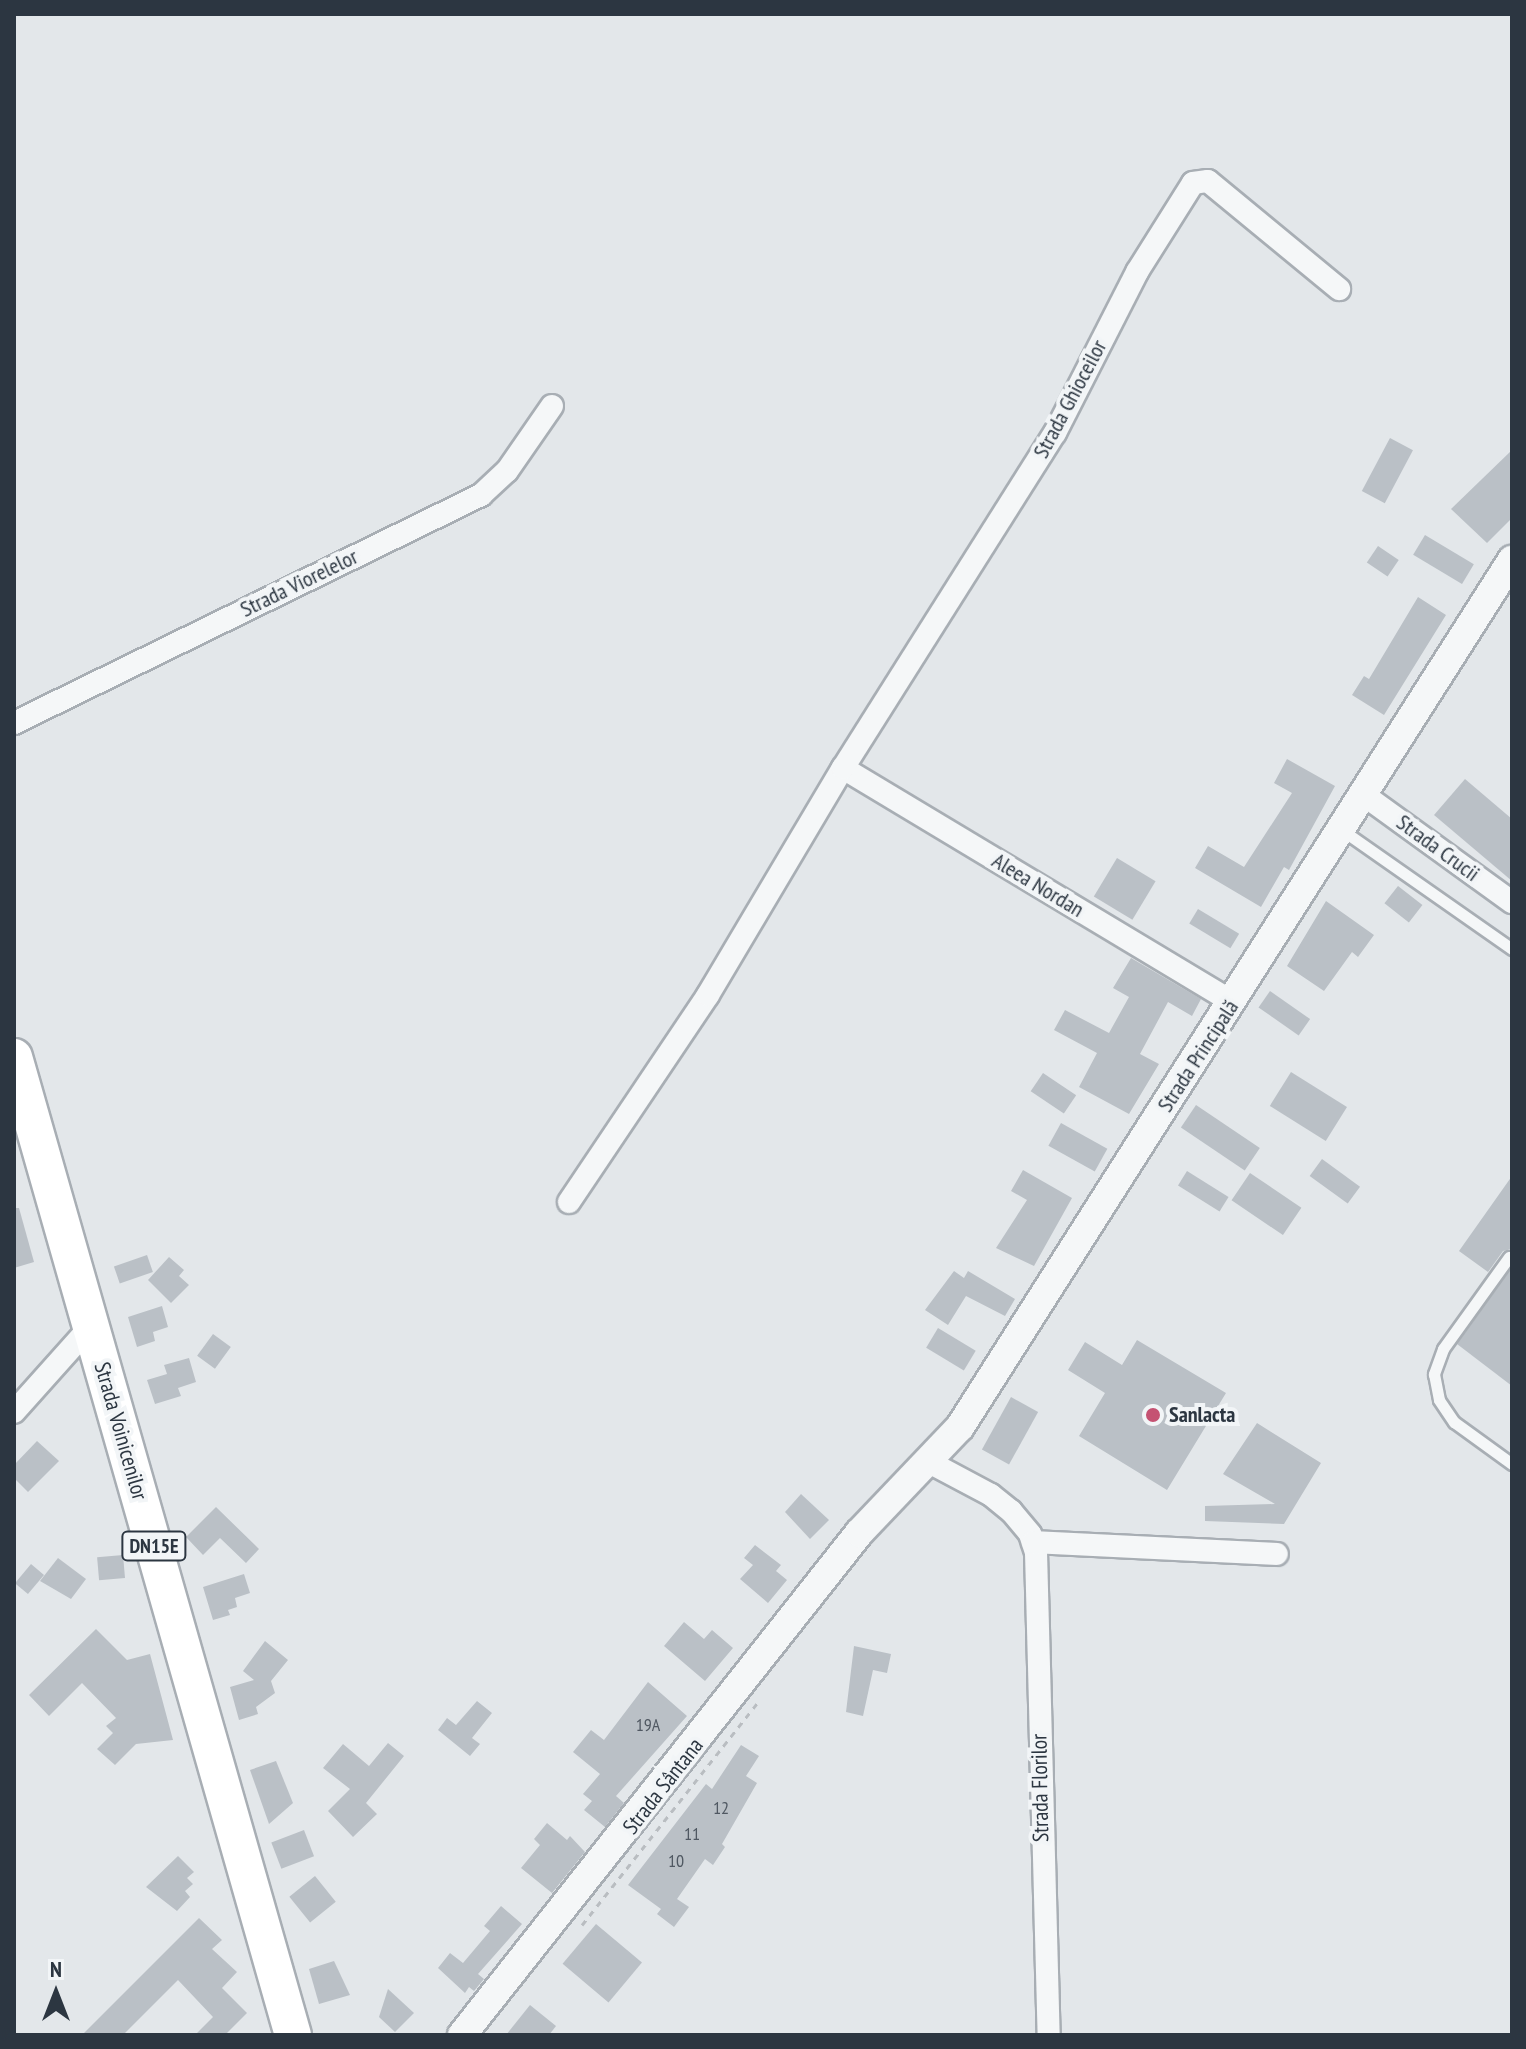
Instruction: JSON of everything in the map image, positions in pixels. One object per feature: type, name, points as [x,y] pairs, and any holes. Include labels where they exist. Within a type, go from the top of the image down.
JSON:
[{"type":"main road","name":"Strada Voinicenilor","points":[[14,1057],[293,2035]]},
{"type":"street","name":"Strada Ghioceilor","points":[[843,768],[1055,433],[1137,272],[1193,183],[1208,181],[1339,289]]},
{"type":"street","name":"Strada Viorelelor","points":[[14,723],[481,495],[507,471],[552,406]]},
{"type":"street","name":"Strada Principală","points":[[859,1533],[960,1427],[1512,560]]},
{"type":"street","name":"Aleea Nordan","points":[[843,768],[1233,1002]]},
{"type":"street","points":[[569,1202],[708,995],[843,768]]},
{"type":"street","name":"Strada Crucii","points":[[1364,795],[1512,902]]},
{"type":"street","points":[[14,1412],[90,1327]]},
{"type":"street","points":[[929,1462],[991,1495],[1022,1522],[1033,1542],[1277,1554]]},
{"type":"street","name":"Strada Sântana","points":[[462,2035],[859,1533]]},
{"type":"street","name":"Strada Florilor","points":[[1033,1542],[1049,2035]]},
{"type":"lane","points":[[1341,829],[1512,949]]},
{"type":"lane","points":[[1509,1257],[1443,1349],[1434,1374],[1439,1400],[1454,1422],[1512,1464]]},
{"type":"building","points":[[1390,438],[1413,450],[1385,503],[1362,491]]},
{"type":"building","points":[[1512,450],[1512,518],[1487,543],[1451,509]]},
{"type":"building","points":[[1425,535],[1474,564],[1462,584],[1413,555]]},
{"type":"building","points":[[1378,546],[1399,560],[1388,577],[1367,563]]},
{"type":"building","points":[[1418,597],[1446,615],[1384,715],[1352,695],[1364,676],[1369,679]]},
{"type":"building","points":[[1287,759],[1335,786],[1289,870],[1284,867],[1261,907],[1195,868],[1208,846],[1244,867],[1292,793],[1274,783]]},
{"type":"building","points":[[1465,779],[1512,819],[1512,881],[1434,815]]},
{"type":"building","points":[[1117,858],[1156,881],[1132,920],[1094,897]]},
{"type":"building","points":[[1398,886],[1422,905],[1409,922],[1384,903]]},
{"type":"building","points":[[1326,901],[1374,935],[1358,957],[1352,952],[1324,991],[1287,966]]},
{"type":"building","points":[[1198,909],[1239,934],[1230,948],[1189,924]]},
{"type":"building","points":[[1131,958],[1201,999],[1192,1016],[1168,1002],[1140,1054],[1159,1064],[1129,1114],[1079,1087],[1097,1053],[1054,1030],[1065,1010],[1109,1033],[1129,997],[1113,988]]},
{"type":"building","points":[[1270,991],[1310,1019],[1299,1035],[1259,1007]]},
{"type":"building","points":[[1291,1072],[1347,1107],[1326,1141],[1270,1106]]},
{"type":"building","points":[[1043,1073],[1076,1095],[1064,1114],[1031,1091]]},
{"type":"building","points":[[1196,1105],[1260,1148],[1245,1170],[1181,1127]]},
{"type":"building","points":[[1061,1123],[1107,1149],[1095,1171],[1048,1146]]},
{"type":"building","points":[[1322,1159],[1360,1187],[1348,1204],[1310,1176]]},
{"type":"building","points":[[1023,1170],[1072,1198],[1034,1266],[996,1248],[1027,1200],[1011,1191]]},
{"type":"building","points":[[1187,1171],[1229,1197],[1220,1211],[1178,1185]]},
{"type":"building","points":[[1250,1173],[1301,1208],[1283,1235],[1232,1200]]},
{"type":"building","points":[[1512,1176],[1512,1249],[1503,1251],[1488,1272],[1459,1251]]},
{"type":"building","points":[[14,1208],[19,1208],[34,1262],[14,1268]]},
{"type":"building","points":[[147,1255],[153,1272],[120,1283],[114,1266]]},
{"type":"building","points":[[169,1257],[184,1270],[179,1276],[189,1285],[171,1303],[148,1280]]},
{"type":"building","points":[[1512,1267],[1512,1386],[1457,1344]]},
{"type":"building","points":[[954,1271],[964,1278],[968,1271],[1015,1299],[1005,1316],[966,1296],[948,1325],[925,1310]]},
{"type":"building","points":[[162,1306],[168,1327],[153,1332],[155,1341],[137,1347],[128,1317]]},
{"type":"building","points":[[938,1328],[976,1351],[964,1370],[926,1348]]},
{"type":"building","points":[[213,1334],[231,1347],[215,1369],[197,1356]]},
{"type":"building","name":"Sanlacta","points":[[1137,1340],[1226,1393],[1167,1490],[1079,1436],[1105,1393],[1068,1370],[1085,1342],[1122,1365]]},
{"type":"building","points":[[189,1358],[196,1382],[178,1388],[181,1396],[155,1404],[147,1380],[167,1374],[164,1365]]},
{"type":"building","points":[[1011,1397],[1038,1412],[1009,1465],[982,1449]]},
{"type":"building","points":[[1257,1423],[1321,1463],[1284,1524],[1205,1521],[1205,1506],[1275,1504],[1223,1474]]},
{"type":"building","points":[[37,1441],[59,1461],[28,1492],[14,1478],[14,1465]]},
{"type":"building","points":[[801,1494],[829,1520],[810,1539],[785,1512]]},
{"type":"building","points":[[216,1507],[259,1549],[246,1563],[220,1538],[203,1555],[186,1537]]},
{"type":"building","points":[[755,1545],[781,1565],[776,1571],[787,1580],[768,1603],[740,1579],[753,1565],[744,1558]]},
{"type":"building","points":[[123,1555],[125,1578],[99,1580],[97,1557]]},
{"type":"building","points":[[58,1558],[86,1579],[71,1599],[40,1581]]},
{"type":"building","points":[[31,1564],[44,1575],[28,1594],[15,1583]]},
{"type":"building","points":[[244,1574],[250,1593],[235,1598],[237,1607],[228,1610],[230,1615],[213,1620],[203,1587]]},
{"type":"building","points":[[684,1622],[704,1639],[712,1630],[733,1648],[705,1681],[664,1646]]},
{"type":"building","points":[[96,1629],[127,1660],[150,1654],[173,1740],[136,1744],[115,1765],[97,1749],[113,1733],[106,1726],[116,1718],[82,1683],[49,1716],[29,1695]]},
{"type":"building","points":[[265,1641],[288,1660],[271,1681],[275,1693],[256,1707],[258,1714],[239,1720],[230,1687],[254,1680],[243,1671]]},
{"type":"building","points":[[854,1646],[891,1654],[887,1673],[873,1670],[863,1716],[846,1712]]},
{"type":"building","points":[[648,1682],[687,1716],[616,1796],[624,1803],[605,1827],[584,1810],[592,1801],[583,1794],[600,1774],[573,1752],[591,1730],[604,1740]]},
{"type":"building","points":[[477,1701],[492,1713],[472,1738],[480,1744],[470,1756],[438,1730],[447,1718],[456,1725]]},
{"type":"building","points":[[388,1743],[404,1756],[366,1803],[377,1814],[353,1837],[328,1811],[350,1789],[323,1768],[343,1744],[369,1766]]},
{"type":"building","points":[[741,1745],[759,1756],[746,1776],[757,1783],[713,1865],[705,1859],[677,1899],[689,1907],[674,1927],[657,1914],[661,1909],[628,1885],[706,1784],[712,1789]]},
{"type":"building","points":[[276,1761],[293,1803],[269,1824],[250,1770]]},
{"type":"building","points":[[547,1823],[567,1840],[570,1836],[585,1852],[552,1893],[521,1868],[540,1845],[534,1839]]},
{"type":"building","points":[[304,1830],[314,1856],[281,1869],[271,1843]]},
{"type":"building","points":[[178,1856],[194,1872],[187,1878],[193,1884],[185,1891],[190,1897],[177,1911],[146,1887]]},
{"type":"building","points":[[315,1876],[336,1902],[310,1922],[289,1897]]},
{"type":"building","points":[[501,1906],[522,1924],[478,1974],[484,1979],[474,1991],[469,1987],[465,1993],[438,1968],[450,1953],[463,1963],[490,1931],[484,1926]]},
{"type":"building","points":[[199,1918],[222,1940],[212,1949],[237,1972],[222,1988],[247,2013],[225,2035],[195,2035],[213,2017],[178,1980],[123,2035],[82,2035]]},
{"type":"building","points":[[596,1924],[642,1963],[609,2002],[563,1964]]},
{"type":"building","points":[[334,1961],[350,1995],[319,2004],[309,1969]]},
{"type":"building","points":[[388,1989],[414,2013],[395,2032],[379,2017]]},
{"type":"building","points":[[530,2005],[556,2026],[549,2035],[506,2035]]},
{"type":"place","name":"Sanlacta","points":[[1153,1415]]}]
